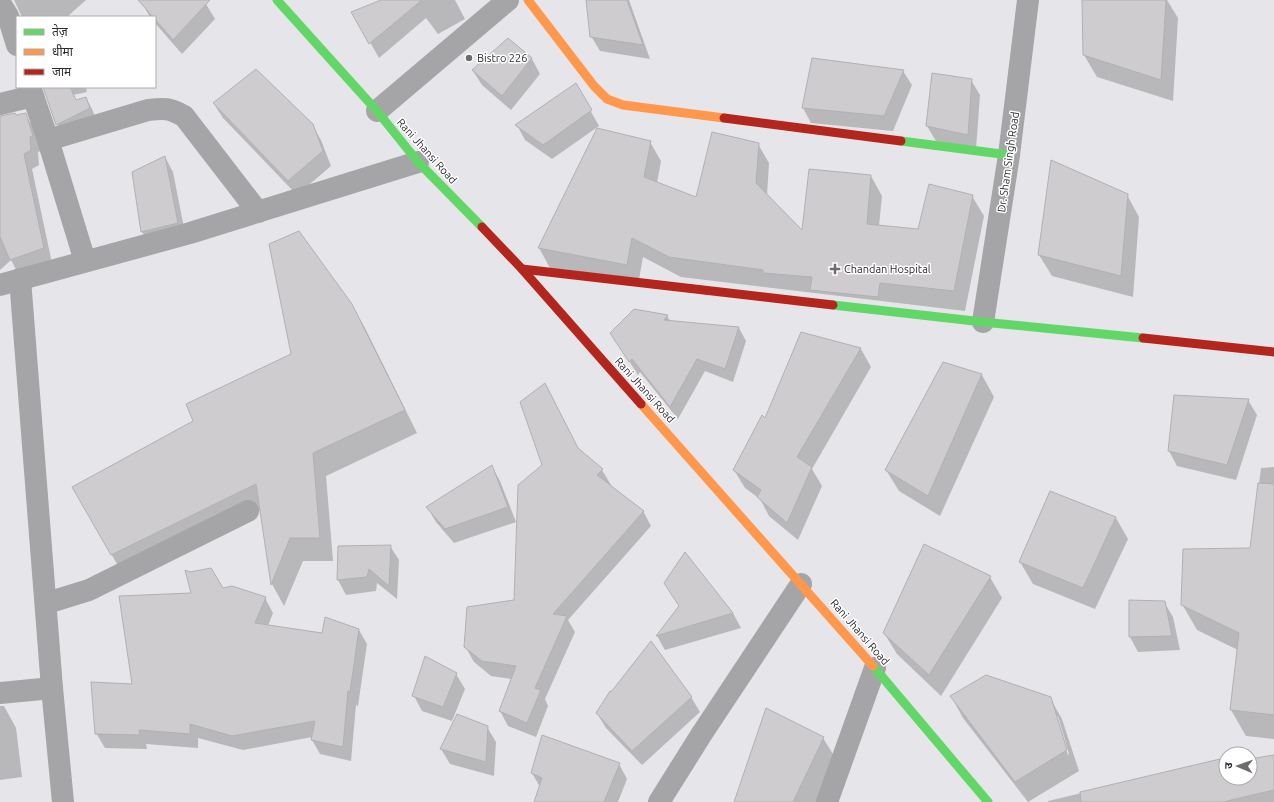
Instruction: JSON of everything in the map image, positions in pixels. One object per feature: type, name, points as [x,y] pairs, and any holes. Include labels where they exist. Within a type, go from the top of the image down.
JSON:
[{"type":"street","name":"Rani Jhansi Road","points":[[277,0],[376,111],[418,162],[522,269],[875,668],[988,802]]},
{"type":"street","points":[[376,111],[508,0]]},
{"type":"street","points":[[528,0],[594,86],[607,99],[623,105],[1009,156]]},
{"type":"street","name":"Dr. Sham Singh Road","points":[[983,322],[1009,156],[1028,0]]},
{"type":"street","points":[[0,3],[8,16],[16,42]]},
{"type":"street","points":[[0,104],[31,92],[48,140],[85,261]]},
{"type":"street","points":[[48,140],[148,110],[164,108],[173,110],[184,116],[258,212]]},
{"type":"street","points":[[63,802],[52,688],[46,603],[10,282],[190,233],[418,162]]},
{"type":"street","points":[[522,269],[983,322],[1274,352]]},
{"type":"street","points":[[46,603],[89,590],[248,511]]},
{"type":"street","points":[[659,802],[801,584]]},
{"type":"street","points":[[826,802],[875,668]]},
{"type":"street","points":[[0,693],[52,688]]},
{"type":"building","points":[[138,0],[210,0],[173,40],[156,20],[156,16],[152,16]]},
{"type":"building","points":[[381,0],[422,0],[369,44],[351,12]]},
{"type":"building","points":[[586,0],[627,0],[643,45],[590,37]]},
{"type":"building","points":[[1082,0],[1166,0],[1161,80],[1083,55]]},
{"type":"building","points":[[508,38],[532,58],[502,96],[472,70]]},
{"type":"building","points":[[812,58],[904,70],[884,116],[802,108]]},
{"type":"building","points":[[256,69],[313,124],[323,151],[288,181],[213,103]]},
{"type":"building","points":[[932,73],[972,79],[968,135],[926,126]]},
{"type":"building","points":[[576,83],[592,110],[543,145],[515,125]]},
{"type":"building","points":[[43,88],[70,88],[76,100],[86,97],[90,108],[56,125]]},
{"type":"building","points":[[15,113],[16,115],[26,113],[33,136],[30,137],[31,150],[24,154],[44,248],[10,260],[0,237],[0,116]]},
{"type":"building","points":[[597,128],[651,141],[644,177],[696,197],[712,132],[759,143],[756,183],[802,230],[809,169],[871,175],[867,224],[918,229],[929,184],[973,195],[954,291],[880,283],[878,297],[810,290],[812,277],[763,273],[763,270],[669,257],[632,238],[627,265],[538,248]]},
{"type":"building","points":[[165,156],[178,223],[141,232],[132,172]]},
{"type":"building","points":[[1051,160],[1128,194],[1121,276],[1038,255]]},
{"type":"building","points":[[299,231],[352,304],[405,410],[313,453],[320,538],[290,538],[271,585],[256,484],[111,555],[72,487],[193,421],[186,404],[291,354],[269,244]]},
{"type":"building","points":[[634,309],[668,315],[664,320],[739,327],[725,369],[697,359],[670,407],[632,359],[629,362],[610,333]]},
{"type":"building","points":[[801,332],[861,348],[797,457],[812,467],[787,523],[757,497],[761,490],[733,470],[762,415],[765,418]]},
{"type":"building","points":[[943,362],[982,374],[928,496],[885,470]]},
{"type":"building","points":[[545,383],[578,448],[603,469],[597,475],[644,511],[553,614],[567,616],[535,688],[541,690],[527,723],[499,711],[516,666],[482,661],[464,647],[467,607],[514,600],[518,485],[542,465],[520,402]]},
{"type":"building","points":[[1174,395],[1249,399],[1227,465],[1168,451]]},
{"type":"building","points":[[492,465],[508,507],[445,529],[426,507]]},
{"type":"building","points":[[1258,483],[1274,484],[1274,715],[1230,710],[1239,633],[1181,605],[1183,549],[1250,548]]},
{"type":"building","points":[[1050,491],[1116,517],[1083,588],[1019,562]]},
{"type":"building","points":[[924,544],[991,576],[929,675],[883,633]]},
{"type":"building","points":[[391,545],[389,586],[369,569],[367,577],[337,580],[338,546]]},
{"type":"building","points":[[685,552],[733,613],[656,636],[679,606],[664,583]]},
{"type":"building","points":[[211,568],[223,588],[232,586],[266,597],[255,623],[322,633],[325,617],[359,629],[350,692],[348,691],[343,747],[311,740],[315,721],[232,736],[190,724],[190,734],[139,730],[140,735],[95,734],[91,682],[132,684],[119,596],[191,593],[185,570],[190,572]]},
{"type":"building","points":[[1129,600],[1165,601],[1172,636],[1129,637]]},
{"type":"building","points":[[651,641],[692,697],[632,751],[596,713],[610,691],[611,692]]},
{"type":"building","points":[[425,656],[457,673],[443,707],[412,696]]},
{"type":"building","points":[[986,675],[1051,697],[1067,750],[1015,782],[950,696]]},
{"type":"building","points":[[766,708],[824,737],[793,802],[734,802]]},
{"type":"building","points":[[457,714],[488,726],[486,762],[440,749]]},
{"type":"building","points":[[542,735],[620,763],[604,802],[534,802],[542,778],[531,773]]},
{"type":"building","points":[[1274,755],[1274,790],[1223,802],[1081,802],[1080,792],[1218,759],[1218,786],[1258,786],[1258,758]]},
{"type":"traffic: fast","points":[[277,0],[377,111],[418,162],[482,227]]},
{"type":"traffic: fast","points":[[901,141],[1009,155]]},
{"type":"traffic: fast","points":[[833,305],[1143,338]]},
{"type":"traffic: fast","points":[[873,666],[988,802]]},
{"type":"traffic: slow","points":[[528,0],[594,86],[607,99],[623,105],[724,118]]},
{"type":"traffic: slow","points":[[641,404],[873,666]]},
{"type":"traffic: jam","points":[[724,118],[901,141]]},
{"type":"traffic: jam","points":[[482,227],[522,269],[641,404]]},
{"type":"traffic: jam","points":[[522,269],[833,305]]},
{"type":"traffic: jam","points":[[1143,338],[1274,352]]},
{"type":"place","name":"Bistro 226","points":[[469,58]]},
{"type":"place","name":"Chandan Hospital","points":[[835,269]]}]
